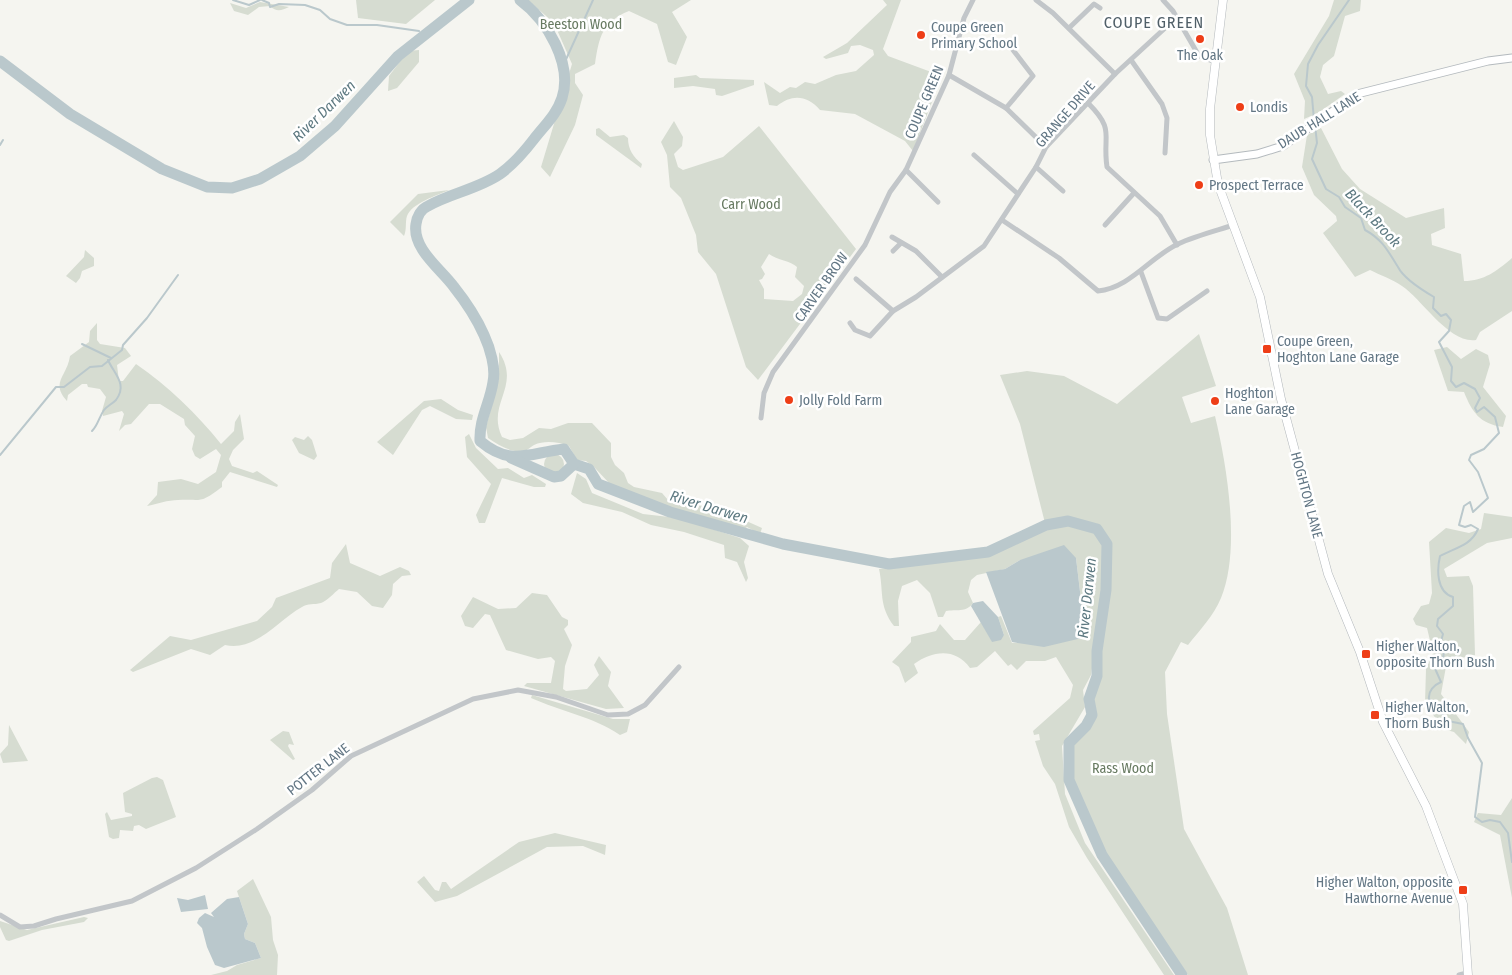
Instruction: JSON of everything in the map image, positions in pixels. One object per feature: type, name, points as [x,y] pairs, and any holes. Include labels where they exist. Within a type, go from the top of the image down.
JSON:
[{"type":"main road","name":"HOGHTON LANE","points":[[1223,0],[1210,109],[1213,160],[1218,184],[1260,298],[1281,399],[1328,574],[1360,652],[1383,722],[1426,806],[1463,904],[1465,974]]},
{"type":"street","name":"COUPE GREEN","points":[[906,170],[949,76],[964,18],[973,0]]},
{"type":"street","points":[[1036,0],[1069,28],[1115,74]]},
{"type":"street","points":[[1163,0],[1199,56],[1215,62]]},
{"type":"street","points":[[1069,28],[1094,4],[1100,8]]},
{"type":"street","name":"GRANGE DRIVE","points":[[850,323],[855,330],[870,336],[893,311],[916,297],[984,246],[1036,168],[1046,147],[1115,74],[1176,18]]},
{"type":"street","points":[[1006,108],[1033,76],[1028,67],[1013,50]]},
{"type":"street","name":"DAUB HALL LANE","points":[[1213,160],[1257,154],[1282,146],[1358,94],[1488,61],[1512,58]]},
{"type":"street","points":[[1131,60],[1162,104],[1167,118],[1165,153]]},
{"type":"street","points":[[949,76],[1006,108],[1046,147]]},
{"type":"street","points":[[1088,103],[1105,122],[1107,131],[1107,167],[1160,216],[1177,244]]},
{"type":"street","points":[[974,155],[1018,194]]},
{"type":"street","points":[[1036,168],[1063,191]]},
{"type":"street","points":[[906,170],[938,202]]},
{"type":"street","name":"CARVER BROW","points":[[761,418],[766,386],[774,372],[865,244],[890,192],[906,170]]},
{"type":"street","points":[[1105,224],[1134,193]]},
{"type":"street","points":[[1002,220],[1059,258],[1098,292],[1108,290],[1141,272],[1177,244],[1234,225]]},
{"type":"street","points":[[892,237],[916,251],[942,277]]},
{"type":"street","points":[[893,251],[901,243]]},
{"type":"street","points":[[1141,272],[1158,318],[1161,320],[1167,319],[1207,292]]},
{"type":"street","points":[[856,279],[893,311]]},
{"type":"street","name":"POTTER LANE","points":[[0,915],[20,927],[34,926],[132,901],[196,868],[257,829],[312,790],[351,756],[473,700],[518,690],[556,697],[608,715],[628,714],[645,705],[679,667]]},
{"type":"green space","points":[[356,0],[435,0],[406,24],[358,18]]},
{"type":"green space","name":"Beeston Wood","points":[[528,0],[691,0],[672,12],[687,37],[676,65],[668,62],[657,24],[629,11],[607,25],[600,38],[595,64],[575,74],[575,83],[583,95],[575,125],[550,177],[541,167],[572,64],[554,23]]},
{"type":"green space","points":[[883,0],[901,0],[883,49],[888,56],[942,76],[913,151],[905,141],[855,114],[820,110],[810,101],[799,98],[788,99],[777,106],[769,105],[764,82],[780,93],[790,87],[796,88],[805,82],[815,84],[836,75],[856,71],[874,55],[873,50],[860,45],[851,46],[848,53],[826,59],[823,57],[847,43],[887,5]]},
{"type":"green space","points":[[1334,0],[1361,0],[1360,11],[1345,16],[1334,56],[1323,65],[1320,77],[1328,94],[1341,91],[1345,94],[1318,113],[1304,119],[1305,101],[1294,74],[1329,16]]},
{"type":"green space","points":[[260,2],[289,7],[275,10],[270,6],[259,7],[248,15],[234,11],[230,3],[246,8]]},
{"type":"green space","points":[[419,50],[419,62],[397,88],[388,91],[389,76],[408,51]]},
{"type":"green space","points":[[696,75],[700,78],[754,80],[754,85],[722,96],[716,95],[715,89],[693,86],[674,88],[674,78]]},
{"type":"green space","name":"Carr Wood","points":[[674,121],[683,137],[682,146],[674,154],[678,167],[683,170],[723,157],[759,126],[856,249],[758,380],[746,367],[716,274],[698,252],[696,235],[681,198],[670,187],[667,155],[661,142]],"holes":[[[769,254],[797,267],[795,277],[804,286],[802,294],[793,301],[764,299],[764,289],[759,280],[765,274],[761,267]]]},
{"type":"green space","points":[[599,128],[610,137],[624,135],[628,138],[630,149],[642,164],[641,168],[596,135],[596,129]]},
{"type":"green space","points":[[1321,128],[1342,169],[1360,189],[1406,218],[1444,208],[1445,228],[1431,234],[1432,245],[1461,254],[1464,281],[1484,277],[1512,258],[1512,311],[1480,332],[1476,340],[1466,339],[1446,328],[1410,292],[1394,281],[1370,270],[1355,277],[1323,233],[1337,221],[1336,216],[1314,195],[1302,167],[1307,135]]},
{"type":"green space","points":[[449,190],[425,200],[410,211],[406,218],[404,236],[390,222],[418,194]]},
{"type":"green space","points":[[85,250],[94,258],[94,266],[82,271],[76,283],[66,276],[84,257]]},
{"type":"green space","points":[[97,323],[97,340],[100,344],[125,348],[131,356],[117,365],[119,381],[123,381],[136,364],[182,401],[221,444],[234,431],[235,422],[240,414],[244,439],[233,450],[229,459],[232,466],[253,473],[257,471],[278,485],[277,487],[230,472],[222,482],[222,487],[205,498],[170,501],[147,506],[157,495],[158,482],[181,479],[198,484],[216,472],[221,455],[216,449],[200,459],[195,456],[192,449],[195,436],[185,425],[184,419],[160,404],[149,404],[131,424],[125,425],[119,431],[124,414],[122,411],[103,416],[102,411],[106,397],[100,389],[82,384],[68,395],[67,401],[60,389],[61,379],[70,356],[89,342],[90,331]]},
{"type":"green space","name":"Rass Wood","points":[[1199,334],[1216,386],[1182,397],[1191,423],[1215,416],[1224,459],[1230,508],[1230,556],[1227,578],[1215,610],[1188,645],[1181,642],[1165,672],[1167,714],[1184,829],[1227,908],[1248,975],[1188,975],[1105,853],[1072,779],[1071,744],[1087,729],[1093,715],[1091,700],[1099,676],[1099,651],[1108,591],[1109,543],[1099,527],[1068,518],[1045,523],[1020,424],[1000,375],[1027,371],[1064,376],[1117,404]]},
{"type":"green space","points":[[1447,347],[1461,359],[1476,349],[1488,355],[1490,364],[1483,387],[1506,416],[1503,427],[1488,423],[1478,416],[1464,392],[1448,391],[1434,350]]},
{"type":"green space","points":[[499,352],[505,364],[507,375],[498,414],[498,425],[502,437],[510,440],[523,438],[539,428],[551,429],[568,423],[592,423],[611,443],[611,457],[615,465],[624,473],[628,483],[634,487],[662,493],[668,500],[704,506],[739,518],[762,528],[760,534],[747,527],[744,530],[668,507],[610,484],[586,461],[577,460],[569,446],[543,442],[525,451],[514,451],[488,438],[486,427],[499,378]]},
{"type":"green space","points":[[441,399],[458,410],[473,415],[472,420],[456,419],[430,406],[422,410],[393,455],[377,442],[424,401]]},
{"type":"green space","points":[[469,434],[476,448],[498,469],[508,468],[524,478],[532,475],[546,484],[545,487],[534,487],[502,478],[485,523],[479,523],[476,515],[491,484],[467,457],[465,437]]},
{"type":"green space","points":[[308,436],[312,440],[317,456],[314,460],[299,453],[292,440],[295,437],[304,440]]},
{"type":"green space","points":[[554,454],[561,457],[564,464],[561,471],[554,474],[547,471],[544,464],[547,457]]},
{"type":"green space","points":[[577,473],[586,479],[592,493],[643,514],[678,518],[740,538],[749,546],[744,562],[748,578],[746,582],[737,562],[725,558],[724,545],[684,532],[651,525],[622,512],[583,503],[571,494]]},
{"type":"green space","points":[[1484,513],[1512,517],[1512,538],[1487,543],[1444,569],[1447,577],[1469,576],[1473,586],[1475,655],[1447,661],[1441,694],[1469,732],[1466,744],[1454,732],[1443,729],[1425,703],[1426,669],[1433,653],[1427,628],[1416,625],[1413,619],[1421,606],[1429,604],[1432,593],[1429,542],[1446,528],[1469,533],[1481,529]]},
{"type":"green space","points":[[1069,524],[1094,532],[1104,544],[1103,591],[1091,675],[1083,690],[1085,707],[1062,746],[1065,794],[1085,843],[1174,975],[1164,975],[1087,858],[1069,827],[1055,784],[1043,766],[1035,741],[1040,740],[1039,734],[1034,735],[1033,731],[1070,698],[1073,685],[1056,657],[1045,661],[1026,661],[1017,670],[1011,664],[1008,666],[995,651],[977,667],[970,668],[964,661],[950,654],[936,654],[914,664],[918,673],[905,683],[899,667],[892,662],[911,642],[911,637],[936,631],[940,624],[954,640],[965,640],[981,622],[992,641],[1004,635],[998,617],[1001,616],[1012,643],[1082,638],[1084,625],[1076,558],[1020,560],[1005,569],[977,575],[971,580],[968,592],[973,603],[964,609],[946,611],[943,617],[938,617],[930,593],[917,580],[902,586],[898,601],[899,626],[894,626],[889,618],[882,598],[879,569],[992,555],[1047,527]]},
{"type":"green space","points":[[346,544],[350,563],[380,576],[400,567],[409,571],[411,575],[402,576],[393,584],[392,595],[383,608],[372,606],[357,592],[339,589],[323,602],[302,607],[266,634],[247,644],[225,645],[210,655],[191,649],[133,672],[130,670],[170,636],[191,640],[257,621],[272,607],[276,598],[330,578],[332,563]]},
{"type":"green space","points":[[532,593],[547,595],[562,617],[568,620],[568,625],[564,629],[572,645],[565,666],[563,689],[566,691],[587,689],[599,675],[594,665],[599,656],[611,672],[608,686],[624,708],[606,709],[524,686],[527,683],[551,683],[555,661],[551,657],[538,659],[506,650],[490,615],[485,614],[473,628],[465,626],[461,616],[473,597],[498,609],[516,608]]},
{"type":"green space","points":[[532,695],[613,719],[630,719],[627,732],[620,735],[599,723],[531,698]]},
{"type":"green space","points":[[9,725],[28,761],[3,763],[0,754],[8,745]]},
{"type":"green space","points":[[283,731],[289,732],[294,745],[289,744],[288,746],[295,759],[293,760],[270,740]]},
{"type":"green space","points":[[157,777],[163,780],[176,817],[146,829],[139,825],[134,826],[133,831],[120,830],[119,838],[113,839],[109,837],[105,814],[107,812],[111,820],[132,816],[132,814],[125,812],[123,793]]},
{"type":"green space","points":[[1512,798],[1512,898],[1500,835],[1474,822],[1478,813],[1501,815]]},
{"type":"green space","points":[[555,833],[606,845],[605,855],[583,846],[547,847],[457,896],[435,902],[417,882],[424,876],[435,890],[439,891],[442,882],[446,882],[451,889],[519,842]]},
{"type":"green space","points":[[253,879],[271,917],[273,940],[278,955],[277,975],[211,975],[261,958],[255,943],[245,939],[244,934],[248,924],[237,891]]},
{"type":"green space","points":[[84,917],[88,918],[84,922],[42,930],[9,941],[6,940],[0,927],[0,921],[27,930]]},
{"type":"shaded area","points":[[1064,545],[1076,558],[1084,625],[1082,638],[1044,647],[1012,642],[986,572],[1005,569],[1020,560]]},
{"type":"shaded area","points":[[983,601],[998,617],[1004,635],[1001,640],[992,642],[971,606],[973,603]]},
{"type":"shaded area","points":[[205,895],[208,909],[181,912],[177,898],[188,900]]},
{"type":"shaded area","points":[[239,897],[248,924],[244,934],[245,939],[255,943],[261,958],[224,968],[215,965],[207,947],[202,928],[197,923],[199,918],[205,913],[214,917],[211,913],[227,899]]},
{"type":"waterway","points":[[233,0],[249,5],[260,0]]},
{"type":"waterway","points":[[262,0],[269,3],[270,7],[279,4],[305,5],[320,10],[330,19],[347,25],[377,25],[419,31]]},
{"type":"waterway","name":"River Darwen","points":[[0,61],[70,114],[162,169],[207,187],[232,188],[260,179],[300,156],[335,126],[398,56],[469,0]]},
{"type":"waterway","name":"River Darwen","points":[[520,0],[540,19],[561,57],[564,85],[560,104],[550,120],[526,149],[505,170],[492,179],[426,207],[420,213],[416,224],[418,242],[467,304],[481,328],[490,352],[494,376],[492,390],[481,425],[480,441],[501,454],[511,456],[564,449],[574,464],[589,469],[598,484],[670,512],[783,544],[889,564],[988,552],[1046,525],[1068,521],[1097,529],[1107,544],[1106,590],[1097,651],[1097,676],[1089,699],[1092,715],[1086,726],[1069,743],[1069,780],[1102,855],[1182,975]]},
{"type":"waterway","points":[[563,66],[593,0]]},
{"type":"waterway","name":"Black Brook","points":[[1314,120],[1312,97],[1306,86],[1308,64],[1318,45],[1349,0]]},
{"type":"waterway","name":"Black Brook","points":[[1315,125],[1317,143],[1312,159],[1326,189],[1339,197],[1345,207],[1361,218],[1365,230],[1376,237],[1384,246],[1404,276],[1434,297],[1433,308],[1441,316],[1446,314],[1451,320],[1449,331],[1439,342],[1452,367],[1451,381],[1456,387],[1464,383],[1475,389],[1480,398],[1475,408],[1477,412],[1484,407],[1495,417],[1499,433],[1484,449],[1471,455],[1469,460],[1478,472],[1488,498],[1473,512],[1470,502],[1464,506],[1459,525],[1465,527],[1471,525],[1478,529],[1467,543],[1440,556],[1438,567],[1439,580],[1443,590],[1453,597],[1453,606],[1438,619],[1437,626],[1443,634],[1440,645],[1444,652],[1443,658],[1433,664],[1441,682],[1429,693],[1429,699],[1448,721],[1463,724],[1468,738],[1482,763],[1475,817],[1482,822],[1490,820],[1500,822],[1508,833],[1512,862]]},
{"type":"waterway","points":[[0,145],[3,140]]},
{"type":"waterway","points":[[0,455],[56,387],[64,387],[90,367],[102,366],[122,350],[123,345],[147,318],[178,275]]},
{"type":"waterway","points":[[82,344],[111,358]]},
{"type":"waterway","points":[[92,431],[104,410],[116,400],[121,389],[119,379],[108,360]]},
{"type":"waterway","name":"River Darwen","points":[[511,458],[554,477],[561,476],[574,464]]},
{"type":"place","name":"Coupe Green Primary School","points":[[921,35]]},
{"type":"place","name":"The Oak","points":[[1200,39]]},
{"type":"place","name":"Londis","points":[[1240,107]]},
{"type":"place","name":"Prospect Terrace","points":[[1199,185]]},
{"type":"place","name":"Coupe Green, Hoghton Lane Garage","points":[[1267,349]]},
{"type":"place","name":"Jolly Fold Farm","points":[[789,400]]},
{"type":"place","name":"Hoghton Lane Garage","points":[[1215,401]]},
{"type":"place","name":"Higher Walton, opposite Thorn Bush","points":[[1366,654]]},
{"type":"place","name":"Higher Walton, Thorn Bush","points":[[1375,715]]},
{"type":"place","name":"Higher Walton, opposite Hawthorne Avenue","points":[[1463,890]]},
{"type":"district","name":"COUPE GREEN","points":[[1154,22]]}]
